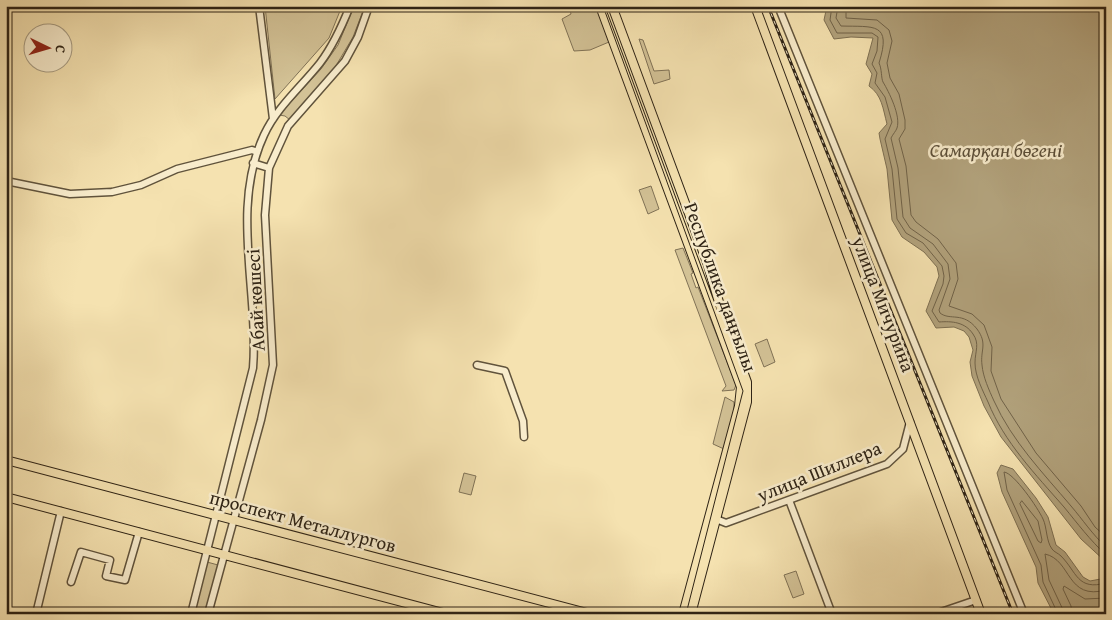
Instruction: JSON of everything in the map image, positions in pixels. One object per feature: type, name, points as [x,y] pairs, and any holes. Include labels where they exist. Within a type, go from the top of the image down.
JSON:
[{"type":"main road","name":"Республика даңғылы","points":[[600,6],[740,387],[738,406],[683,614]]},
{"type":"main road","name":"Республика даңғылы","points":[[612,6],[708,265],[724,319],[747,382],[747,402],[691,614]]},
{"type":"main road","name":"улица Мичурина","points":[[755,6],[981,614]]},
{"type":"main road","name":"проспект Металлургов","points":[[6,460],[591,614]]},
{"type":"main road","points":[[6,497],[447,614]]},
{"type":"street","points":[[259,6],[273,119]]},
{"type":"street","name":"Абай көшесі","points":[[191,614],[250,390],[255,331],[247,217],[248,191],[253,163],[273,119],[328,52],[350,6]]},
{"type":"street","name":"Абай көшесі","points":[[208,614],[261,420],[273,365],[265,215],[269,168],[288,126],[345,61],[358,37],[369,6]]},
{"type":"street","points":[[778,6],[1024,614]]},
{"type":"street","points":[[6,181],[70,194],[98,193],[141,185],[177,169],[252,150],[257,152]]},
{"type":"street","points":[[253,163],[269,168]]},
{"type":"street","points":[[477,365],[505,371],[523,421],[524,437]]},
{"type":"street","name":"улица Шиллера","points":[[716,519],[726,522],[887,464],[903,449],[910,421]]},
{"type":"street","points":[[790,500],[832,614]]},
{"type":"street","points":[[36,614],[61,511]]},
{"type":"street","points":[[71,582],[81,552],[110,560],[106,576],[125,580],[139,532]]},
{"type":"street","points":[[935,614],[976,600]]},
{"type":"shaded area","points":[[265,6],[342,6],[329,38],[275,99]]},
{"type":"shaded area","points":[[354,6],[365,6],[353,37],[334,69],[290,120],[285,116],[279,115],[321,69],[338,45]]},
{"type":"shaded area","points":[[569,6],[596,6],[609,42],[590,50],[574,51],[562,19],[571,14]]},
{"type":"shaded area","points":[[639,39],[643,40],[654,71],[669,70],[670,79],[654,84]]},
{"type":"shaded area","points":[[651,186],[659,209],[648,214],[639,190]]},
{"type":"shaded area","points":[[683,248],[693,273],[691,274],[696,288],[698,287],[736,385],[734,390],[722,391],[726,386],[675,250]]},
{"type":"shaded area","points":[[767,339],[775,362],[764,367],[755,344]]},
{"type":"shaded area","points":[[725,397],[734,402],[734,411],[724,449],[713,444]]},
{"type":"shaded area","points":[[464,473],[476,476],[471,495],[459,492]]},
{"type":"shaded area","points":[[207,562],[218,565],[205,614],[194,614]]},
{"type":"shaded area","points":[[796,571],[804,594],[793,598],[784,575]]},
{"type":"water","name":"Самарқан бөгені","points":[[827,6],[1106,6],[1106,562],[1081,539],[1001,437],[984,406],[972,376],[970,362],[973,350],[969,337],[964,331],[954,327],[936,328],[926,311],[939,276],[937,267],[924,252],[902,237],[892,220],[887,169],[879,133],[887,124],[879,98],[869,86],[872,74],[866,64],[873,38],[851,37],[834,39],[824,20]]},
{"type":"water","points":[[1001,465],[1013,469],[1036,498],[1048,517],[1056,545],[1065,552],[1083,577],[1090,581],[1106,578],[1106,614],[1054,614],[1038,583],[1036,567],[1002,492],[997,473]]},
{"type":"tram line","points":[[603,6],[743,391],[686,614]]},
{"type":"railway","points":[[768,6],[1013,614]]}]
